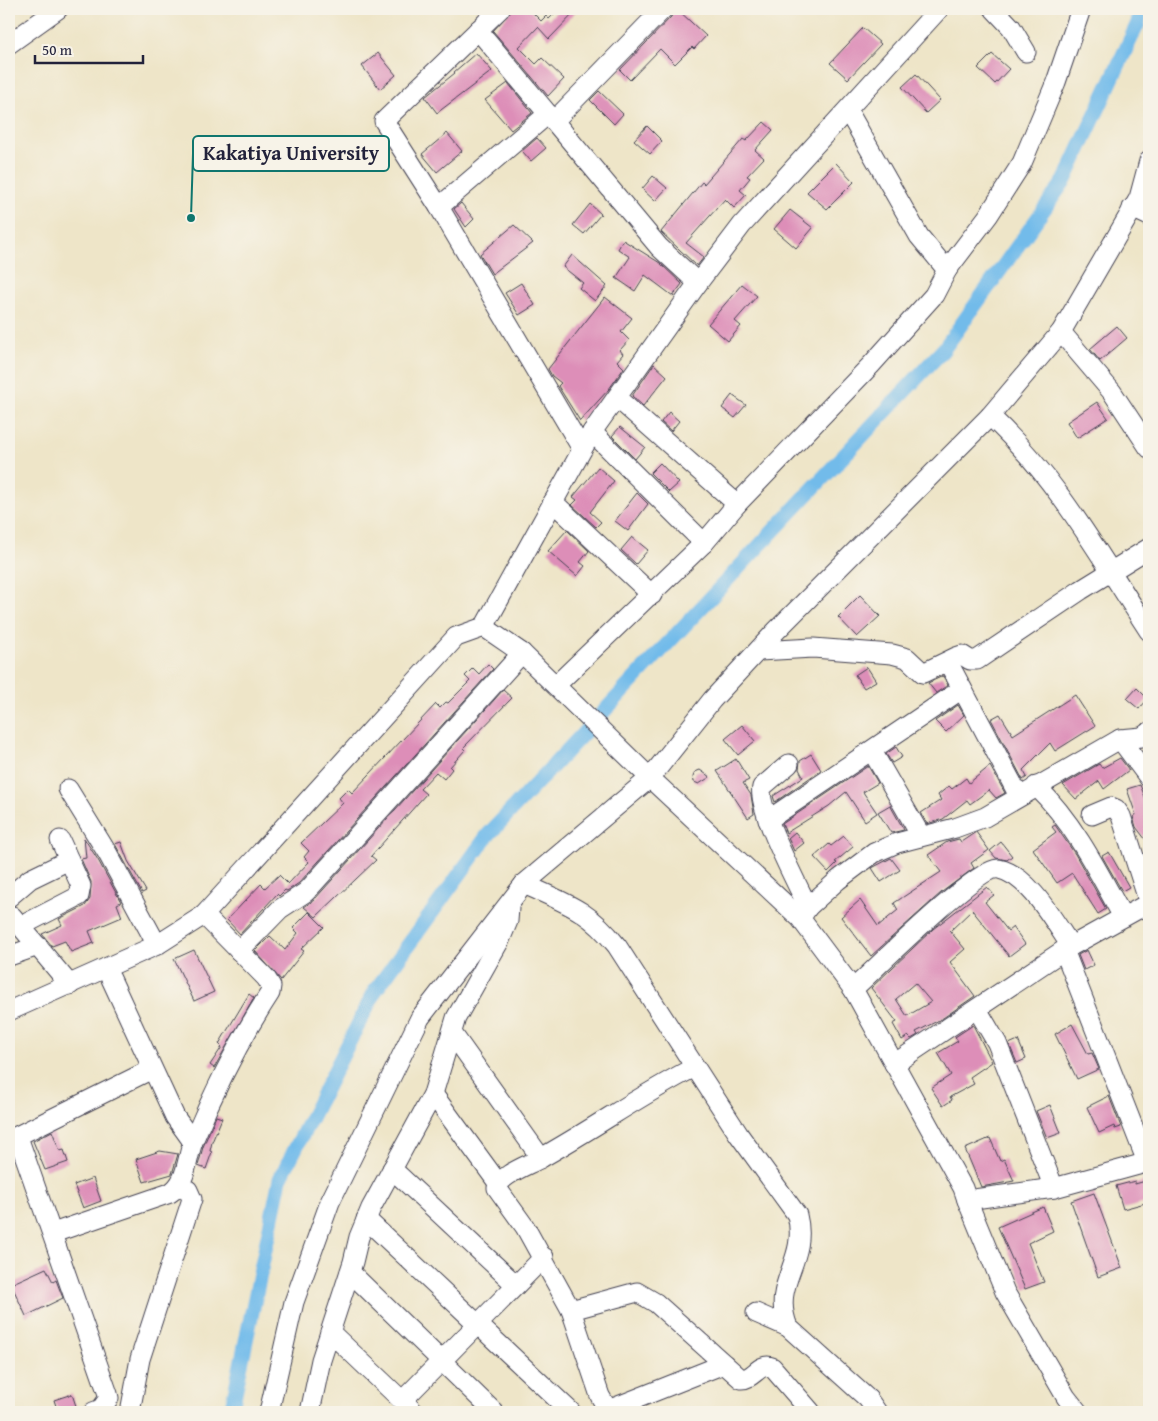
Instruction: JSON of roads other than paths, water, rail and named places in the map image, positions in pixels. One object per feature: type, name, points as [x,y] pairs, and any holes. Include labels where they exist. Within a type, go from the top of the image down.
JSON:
[{"type":"street","points":[[9,44],[58,9]]},
{"type":"street","points":[[500,9],[384,121],[439,208],[582,449]]},
{"type":"street","points":[[439,208],[551,117],[663,9]]},
{"type":"street","points":[[9,1011],[156,945],[204,915],[456,636],[484,627],[592,432],[698,283],[742,225],[848,111],[936,9]]},
{"type":"street","points":[[994,9],[1011,27],[1026,52]]},
{"type":"street","points":[[560,690],[704,544],[737,504],[896,339],[934,295],[947,270],[988,216],[1022,163],[1056,82],[1081,9]]},
{"type":"street","points":[[478,30],[659,247],[698,283]]},
{"type":"street","points":[[848,111],[919,236],[947,270]]},
{"type":"street","points":[[269,1412],[294,1302],[330,1202],[420,1018],[524,884],[650,778],[712,700],[990,416],[1061,332],[1139,198],[1149,161]]},
{"type":"street","points":[[1132,208],[1149,216]]},
{"type":"street","points":[[1061,332],[1112,392],[1149,448]]},
{"type":"street","points":[[617,398],[737,504]]},
{"type":"street","points":[[990,416],[1020,444],[1041,468],[1113,572],[1149,631]]},
{"type":"street","points":[[592,432],[704,544]]},
{"type":"street","points":[[553,502],[652,595]]},
{"type":"street","points":[[759,651],[813,648],[892,654],[908,658],[923,673],[962,655],[970,660],[977,660],[1081,590],[1113,572],[1149,548]]},
{"type":"street","points":[[484,627],[522,654],[650,778],[804,913]]},
{"type":"street","points":[[239,951],[280,909],[306,892],[522,654]]},
{"type":"street","points":[[948,662],[1019,796]]},
{"type":"street","points":[[768,820],[962,689]]},
{"type":"street","points":[[804,913],[838,880],[874,853],[921,836],[970,823],[1120,739],[1142,737],[1149,732]]},
{"type":"street","points":[[1120,739],[1149,778]]},
{"type":"street","points":[[872,751],[921,836]]},
{"type":"street","points":[[789,764],[762,787],[760,791],[768,820],[804,913],[853,990],[963,1188],[1006,1292],[1074,1411]]},
{"type":"street","points":[[1036,786],[1060,811],[1093,861],[1124,917]]},
{"type":"street","points":[[68,789],[108,854],[156,945]]},
{"type":"street","points":[[894,1064],[1068,948],[1149,903],[1125,826],[1116,809],[1106,808],[1092,816]]},
{"type":"street","points":[[60,840],[81,886],[80,896],[13,916],[70,985]]},
{"type":"street","points":[[9,897],[30,879],[69,860]]},
{"type":"street","points":[[853,990],[948,902],[988,872],[996,869],[1006,872],[1029,889],[1039,900],[1068,948],[1148,1162],[1054,1188],[967,1200]]},
{"type":"street","points":[[524,884],[590,916],[604,930],[617,946],[739,1136],[797,1215],[800,1230],[799,1246],[781,1298],[782,1314],[788,1327]]},
{"type":"street","points":[[310,1412],[319,1368],[350,1272],[359,1237],[392,1169],[433,1094],[456,1018],[500,940],[508,921],[510,902]]},
{"type":"street","points":[[53,1233],[170,1194],[180,1185],[192,1142],[220,1079],[270,993],[269,981],[204,915]]},
{"type":"street","points":[[9,956],[38,946]]},
{"type":"street","points":[[106,968],[175,1117],[192,1142]]},
{"type":"street","points":[[977,1009],[997,1043],[1054,1188]]},
{"type":"street","points":[[452,1033],[541,1158]]},
{"type":"street","points":[[498,1183],[587,1133],[653,1088],[695,1067]]},
{"type":"street","points":[[93,1412],[104,1406],[109,1398],[108,1394],[53,1233],[13,1138],[152,1069]]},
{"type":"street","points":[[433,1094],[498,1183],[498,1192],[512,1206],[544,1257],[571,1310],[606,1411],[724,1364]]},
{"type":"street","points":[[392,1169],[516,1285]]},
{"type":"street","points":[[130,1412],[140,1359],[192,1199],[188,1190],[180,1185]]},
{"type":"street","points":[[366,1220],[571,1412]]},
{"type":"street","points":[[330,1332],[408,1407],[442,1361],[544,1257]]},
{"type":"street","points":[[350,1272],[494,1412]]},
{"type":"street","points":[[571,1310],[637,1292],[656,1303],[744,1380],[761,1367],[767,1365],[772,1367],[810,1412]]},
{"type":"street","points":[[756,1313],[788,1327],[868,1398],[877,1412]]},
{"type":"waterway","points":[[231,1412],[280,1179],[375,991],[488,835],[943,350],[1065,180],[1138,23],[1140,9]]},
{"type":"place","name":"Kakatiya University","points":[[191,218]]}]
